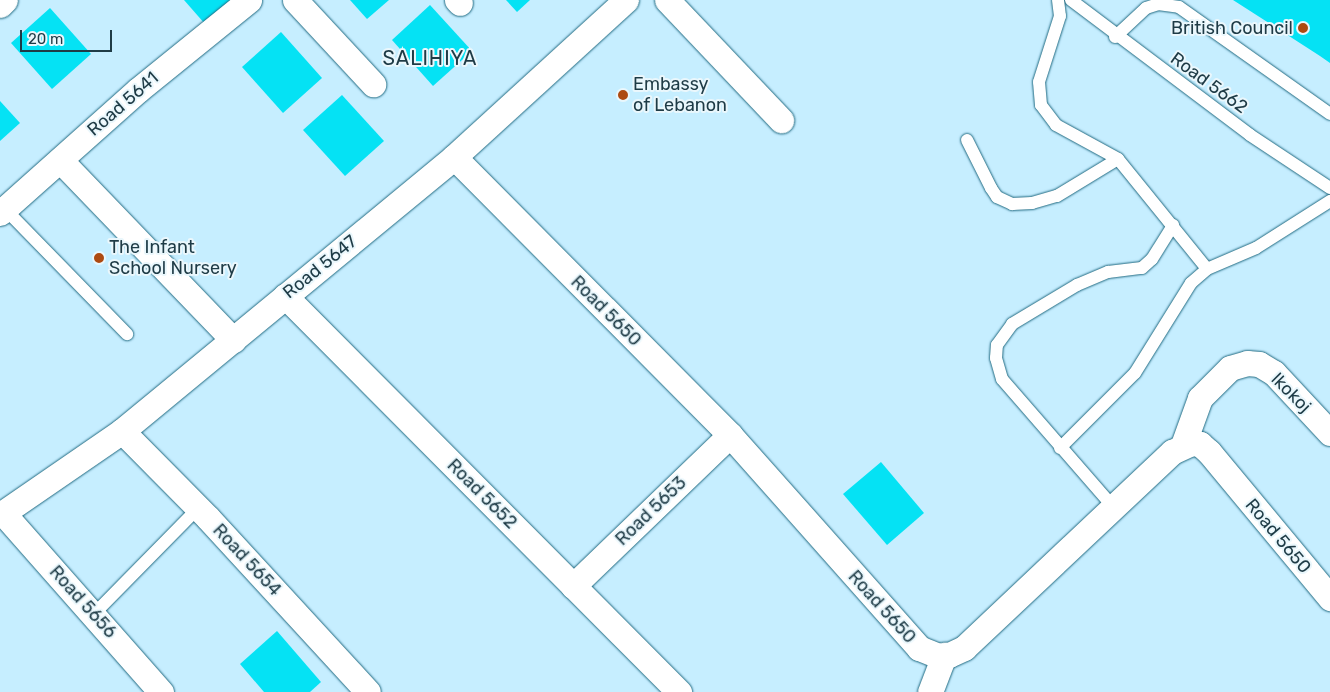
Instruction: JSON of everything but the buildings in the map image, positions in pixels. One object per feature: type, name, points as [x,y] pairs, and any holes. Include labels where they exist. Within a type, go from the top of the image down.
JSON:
[{"type":"street","points":[[0,5],[5,0]]},
{"type":"street","name":"Road 5641","points":[[3,211],[138,90],[249,0]]},
{"type":"street","points":[[295,0],[373,84]]},
{"type":"street","name":"Road 5647","points":[[2,514],[122,431],[233,340],[454,157],[626,0]]},
{"type":"street","points":[[667,0],[780,120]]},
{"type":"street","name":"Road 5650","points":[[454,157],[730,435],[919,648],[944,655]]},
{"type":"street","points":[[60,160],[233,340]]},
{"type":"street","name":"Road 5652","points":[[285,296],[679,692]]},
{"type":"street","name":"lkokoj","points":[[1183,445],[1200,398],[1230,368],[1247,363],[1259,364],[1274,373],[1330,433]]},
{"type":"street","name":"Road 5654","points":[[122,431],[198,508],[368,692]]},
{"type":"street","name":"Road 5653","points":[[573,586],[730,435]]},
{"type":"street","name":"Road 5650","points":[[1183,445],[1200,444],[1209,452],[1330,598]]},
{"type":"street","points":[[930,692],[944,655],[964,648],[1183,445]]},
{"type":"street","name":"Road 5656","points":[[2,514],[94,614],[161,692]]},
{"type":"lane","points":[[1058,0],[1060,16],[1039,82],[1041,105],[1056,125],[1118,159],[1207,269]]},
{"type":"lane","name":"Road 5662","points":[[1071,0],[1115,36],[1330,188]]},
{"type":"lane","points":[[1115,36],[1146,8],[1158,4],[1179,7],[1330,114]]},
{"type":"lane","points":[[967,140],[991,188],[997,196],[1012,204],[1032,203],[1057,196],[1118,159]]},
{"type":"lane","points":[[1060,448],[1135,373],[1190,283],[1207,269],[1256,248],[1330,201]]},
{"type":"lane","points":[[3,211],[128,334]]},
{"type":"lane","points":[[1115,509],[1002,379],[996,358],[1003,333],[1012,324],[1092,277],[1142,268],[1152,259],[1172,225]]},
{"type":"lane","points":[[94,614],[198,508]]},
{"type":"place","name":"British Council","points":[[1303,28]]},
{"type":"place","name":"Embassy of Lebanon","points":[[623,95]]},
{"type":"place","name":"The Infant School Nursery","points":[[99,258]]},
{"type":"district","name":"SALIHIYA","points":[[430,58]]}]
